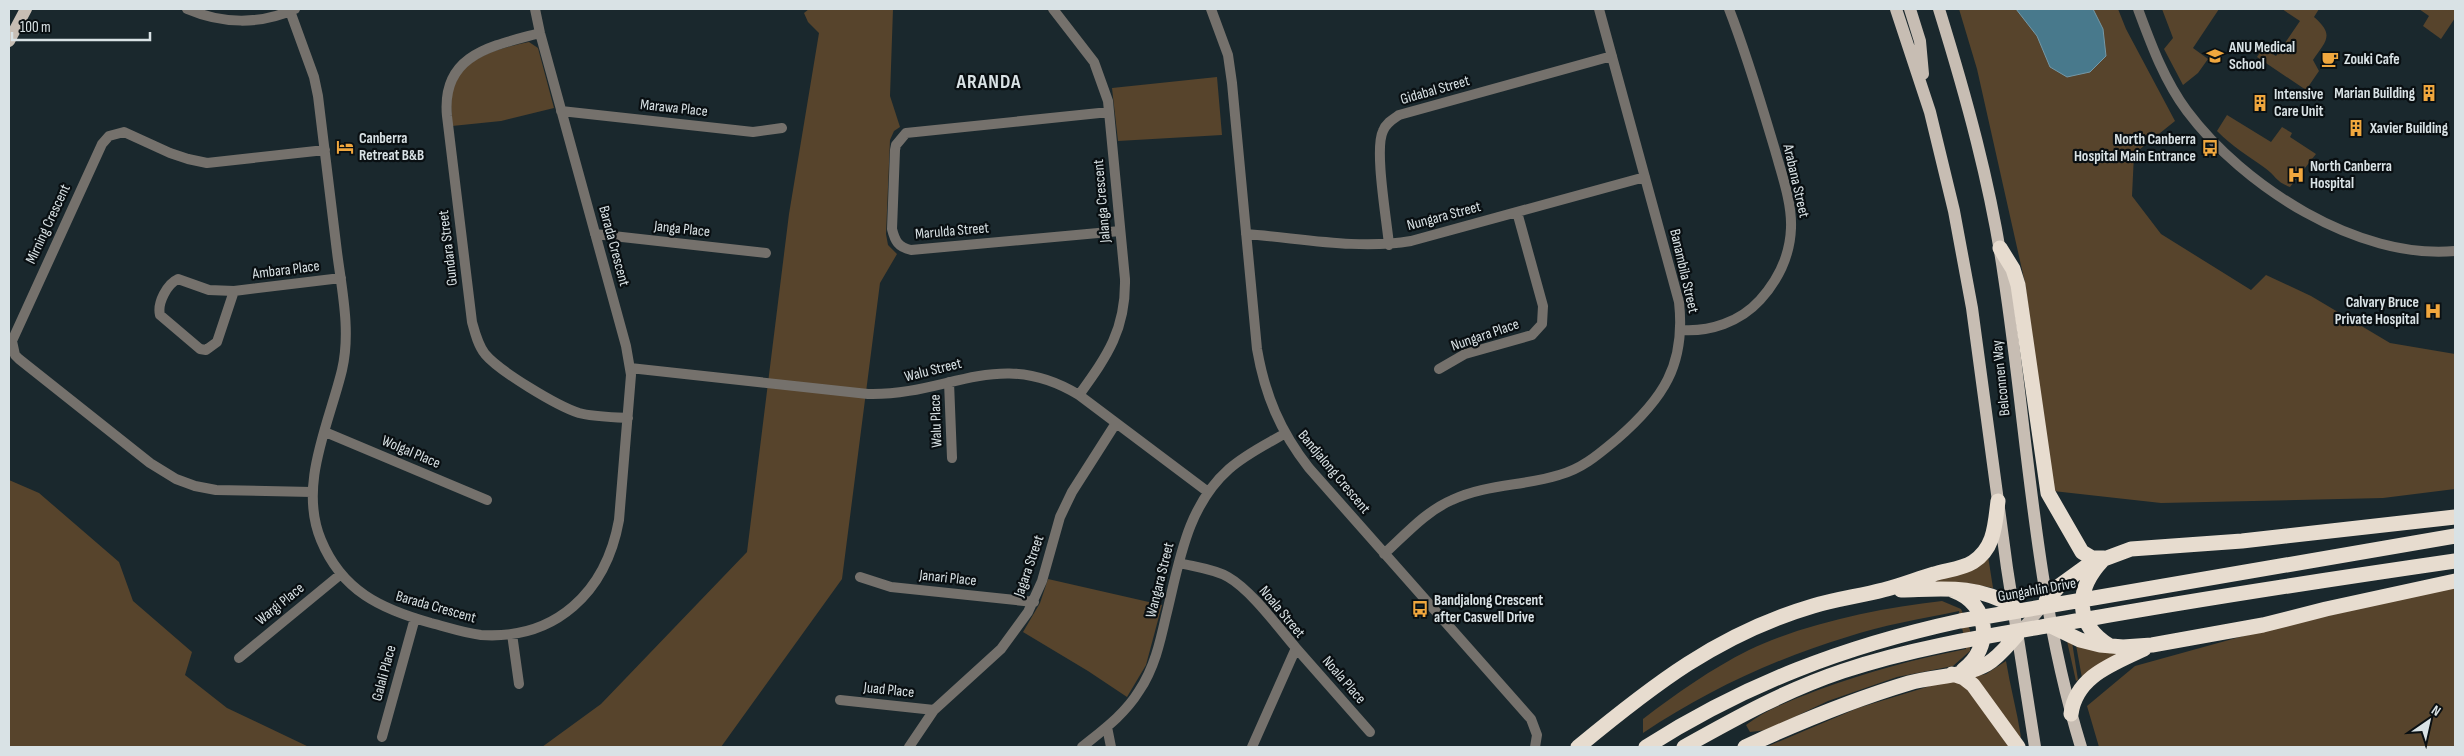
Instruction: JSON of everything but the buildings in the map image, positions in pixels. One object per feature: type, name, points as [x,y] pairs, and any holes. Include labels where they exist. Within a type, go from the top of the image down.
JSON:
[{"type":"highway","points":[[2000,248],[2012,269],[2018,285],[2048,493],[2082,552],[2092,558],[2104,558]]},
{"type":"highway","points":[[1578,747],[1614,715],[1654,686],[1688,662],[1733,636],[1775,618],[1815,605],[1885,590],[1966,565],[1976,560],[1988,548],[1993,536],[1998,501]]},
{"type":"highway","points":[[2046,601],[2067,579],[2104,558],[2137,548],[2242,541],[2455,517]]},
{"type":"highway","name":"Gungahlin Drive","points":[[1646,747],[1709,709],[1789,671],[1881,639],[1960,621],[2455,536]]},
{"type":"highway","points":[[2104,558],[2085,584],[2082,606],[2084,618],[2090,628],[2112,647]]},
{"type":"highway","points":[[1684,747],[1758,706],[1802,686],[1863,665],[1962,640],[2455,561]]},
{"type":"highway","points":[[2051,626],[2080,640],[2112,647],[2152,646],[2263,625],[2326,608],[2455,581]]},
{"type":"highway","points":[[1885,590],[1961,588],[1983,592],[2013,606]]},
{"type":"highway","points":[[1938,589],[1956,592],[1969,599],[1976,606],[1984,624],[1984,639],[1980,652],[1972,663],[1955,674]]},
{"type":"highway","points":[[1745,747],[1828,710],[1912,682],[1955,674],[1987,664],[2002,653],[2017,635]]},
{"type":"highway","points":[[2071,714],[2075,697],[2086,682],[2110,666],[2152,646]]},
{"type":"highway","points":[[1955,674],[1973,685],[2018,747]]},
{"type":"highway","points":[[1633,747],[1675,721],[1709,709]]},
{"type":"main road","points":[[9,41],[26,9]]},
{"type":"main road","name":"Belconnen Way","points":[[1896,9],[1925,94],[1954,212],[1972,308],[2017,635],[2035,747]]},
{"type":"main road","points":[[1910,9],[1920,41],[1925,94]]},
{"type":"main road","name":"Belconnen Way","points":[[1939,9],[1981,162],[2000,248],[2018,380],[2030,493],[2046,601],[2071,714],[2081,747]]},
{"type":"main road","points":[[2017,635],[2046,601]]},
{"type":"main road","points":[[2013,606],[2051,626]]},
{"type":"street","points":[[187,9],[203,16],[234,21],[257,20],[293,10]]},
{"type":"street","name":"Barada Crescent","points":[[293,10],[314,77],[347,330],[346,350],[317,461],[312,492],[314,515],[319,537],[328,557],[341,574],[356,590],[374,602],[415,618],[470,633],[512,634],[550,623],[568,612],[588,592],[608,561],[616,541],[619,520],[628,418],[630,368],[535,9]]},
{"type":"street","name":"Jalanga Crescent","points":[[1053,9],[1094,62],[1102,81],[1109,112],[1125,299],[1122,319],[1106,357],[1079,395]]},
{"type":"street","name":"Bandjalong Crescent","points":[[1211,9],[1223,38],[1232,83],[1261,375],[1273,412],[1284,434],[1309,468],[1531,719],[1537,735],[1535,747]]},
{"type":"street","name":"Banambila Street","points":[[1384,554],[1424,518],[1450,500],[1478,490],[1561,475],[1597,456],[1639,420],[1659,397],[1673,369],[1679,350],[1681,330],[1679,302],[1599,9]]},
{"type":"street","name":"Arabana Street","points":[[1681,330],[1708,330],[1733,320],[1749,310],[1775,282],[1789,246],[1790,210],[1779,164],[1757,89],[1730,9]]},
{"type":"street","points":[[2138,9],[2164,73],[2186,110],[2220,149],[2257,182],[2313,217],[2354,234],[2415,250],[2455,251]]},
{"type":"street","name":"Gundara Street","points":[[540,33],[486,48],[474,54],[458,69],[447,94],[447,116],[472,322],[480,345],[494,364],[567,409],[581,414],[628,418]]},
{"type":"street","name":"Gidabal Street","points":[[1389,245],[1380,148],[1383,130],[1388,123],[1399,115],[1612,56]]},
{"type":"street","name":"Marawa Place","points":[[561,111],[753,132],[782,128]]},
{"type":"street","name":"Marulda Street","points":[[1109,112],[906,133],[896,144],[895,150],[892,229],[895,240],[900,246],[911,250],[1120,231]]},
{"type":"street","name":"Mirning Crescent","points":[[312,492],[216,490],[195,486],[172,477],[150,463],[19,359],[15,354],[12,341],[102,144],[109,136],[124,132],[188,160],[207,162],[227,162],[325,150]]},
{"type":"street","name":"Nungara Street","points":[[1246,234],[1366,245],[1389,245],[1645,177]]},
{"type":"street","name":"Nungara Place","points":[[1439,369],[1465,354],[1526,338],[1538,330],[1542,324],[1544,306],[1517,212]]},
{"type":"street","name":"Janga Place","points":[[595,234],[766,253]]},
{"type":"street","name":"Ambara Place","points":[[234,291],[218,342],[212,348],[206,350],[200,349],[160,315],[160,305],[169,286],[178,279],[209,290],[234,291],[341,278]]},
{"type":"street","name":"Walu Street","points":[[630,368],[868,394],[902,394],[998,372],[1020,373],[1051,380],[1079,395],[1208,492]]},
{"type":"street","name":"Walu Place","points":[[949,382],[952,458]]},
{"type":"street","name":"Jagara Street","points":[[910,747],[934,710],[1002,649],[1016,632],[1034,602],[1060,517],[1072,492],[1116,423]]},
{"type":"street","name":"Wolgal Place","points":[[325,432],[487,500]]},
{"type":"street","name":"Wangara Street","points":[[1082,747],[1107,727],[1126,708],[1139,692],[1152,668],[1160,644],[1189,527],[1208,492],[1229,469],[1244,457],[1284,434]]},
{"type":"street","name":"Noala Street","points":[[1179,563],[1227,576],[1240,585],[1296,648],[1252,747]]},
{"type":"street","name":"Wargi Place","points":[[239,658],[341,574]]},
{"type":"street","name":"Janari Place","points":[[860,577],[891,587],[1034,602]]},
{"type":"street","name":"Galali Place","points":[[382,737],[415,618]]},
{"type":"street","points":[[512,634],[519,684]]},
{"type":"street","name":"Noala Place","points":[[1296,648],[1370,732]]},
{"type":"street","points":[[1588,747],[1628,713],[1654,686]]},
{"type":"street","name":"Juad Place","points":[[840,700],[934,710]]},
{"type":"street","points":[[1107,727],[1111,747]]},
{"type":"shaded area","points":[[809,9],[893,9],[890,96],[900,127],[894,131],[890,140],[886,234],[888,245],[897,254],[880,283],[842,579],[721,747],[542,747],[601,704],[747,552],[789,214],[819,33],[808,22],[804,13]]},
{"type":"shaded area","points":[[1959,9],[2118,9],[2126,29],[2175,121],[2134,154],[2132,196],[2161,234],[2251,290],[2266,275],[2311,296],[2390,343],[2455,354],[2455,489],[2383,498],[2161,503],[2053,491],[2025,283],[1977,69]]},
{"type":"shaded area","points":[[2162,9],[2219,9],[2193,48],[2208,59],[2198,73],[2183,85],[2164,49],[2173,38]]},
{"type":"shaded area","points":[[2282,9],[2319,9],[2314,17],[2325,29],[2325,43],[2313,60],[2319,71],[2306,90],[2257,57],[2263,48],[2276,56],[2300,21]]},
{"type":"shaded area","points":[[2419,9],[2455,9],[2455,18],[2441,39],[2423,26],[2429,16]]},
{"type":"shaded area","points":[[529,42],[538,48],[554,108],[501,121],[452,126],[452,94],[456,81],[462,71],[471,63],[492,52]]},
{"type":"shaded area","points":[[1217,77],[1222,135],[1118,141],[1112,88]]},
{"type":"shaded area","points":[[2227,115],[2271,142],[2282,127],[2292,133],[2290,137],[2316,154],[2290,187],[2285,185],[2217,131]]},
{"type":"shaded area","points":[[9,480],[39,493],[119,562],[133,601],[192,652],[185,675],[227,708],[309,747],[9,747]]},
{"type":"shaded area","points":[[1988,556],[1993,588],[1967,583],[1934,582]]},
{"type":"shaded area","points":[[1048,579],[1162,605],[1146,665],[1127,697],[1023,632],[1040,603]]},
{"type":"shaded area","points":[[2455,587],[2455,747],[2099,747],[2087,706],[2135,666],[2265,630]]},
{"type":"shaded area","points":[[1942,601],[1961,609],[1970,630],[1970,651],[1953,666],[1897,677],[1828,701],[1767,730],[1750,732],[1746,725],[1781,705],[1836,683],[1891,666],[1966,649],[1959,611],[1874,629],[1793,655],[1691,703],[1643,733],[1643,719],[1669,700],[1721,665],[1771,640],[1819,624],[1869,612]]},
{"type":"shaded area","points":[[2067,641],[2072,642],[2078,680],[2076,681]]},
{"type":"shaded area","points":[[2076,645],[2115,652],[2116,655],[2082,678]]},
{"type":"shaded area","points":[[2006,661],[2021,737],[2019,738],[1972,677],[1986,674]]},
{"type":"shaded area","points":[[1957,681],[1968,688],[2010,747],[1766,747],[1858,708],[1943,682]]},
{"type":"water","points":[[2016,9],[2093,9],[2103,29],[2106,56],[2090,72],[2067,77],[2050,67],[2037,36]]},
{"type":"place","name":"ANU Medical School","points":[[2215,56]]},
{"type":"place","name":"Zouki Cafe","points":[[2330,59]]},
{"type":"place","name":"Marian Building","points":[[2429,93]]},
{"type":"place","name":"Intensive Care Unit","points":[[2260,103]]},
{"type":"place","name":"Xavier Building","points":[[2356,128]]},
{"type":"place","name":"Canberra Retreat B&B","points":[[345,147]]},
{"type":"place","name":"North Canberra Hospital Main Entrance","points":[[2210,148]]},
{"type":"place","name":"North Canberra Hospital","points":[[2296,175]]},
{"type":"place","name":"Calvary Bruce Private Hospital","points":[[2433,311]]},
{"type":"place","name":"Bandjalong Crescent after Caswell Drive","points":[[1420,609]]},
{"type":"district","name":"ARANDA","points":[[989,82]]}]
